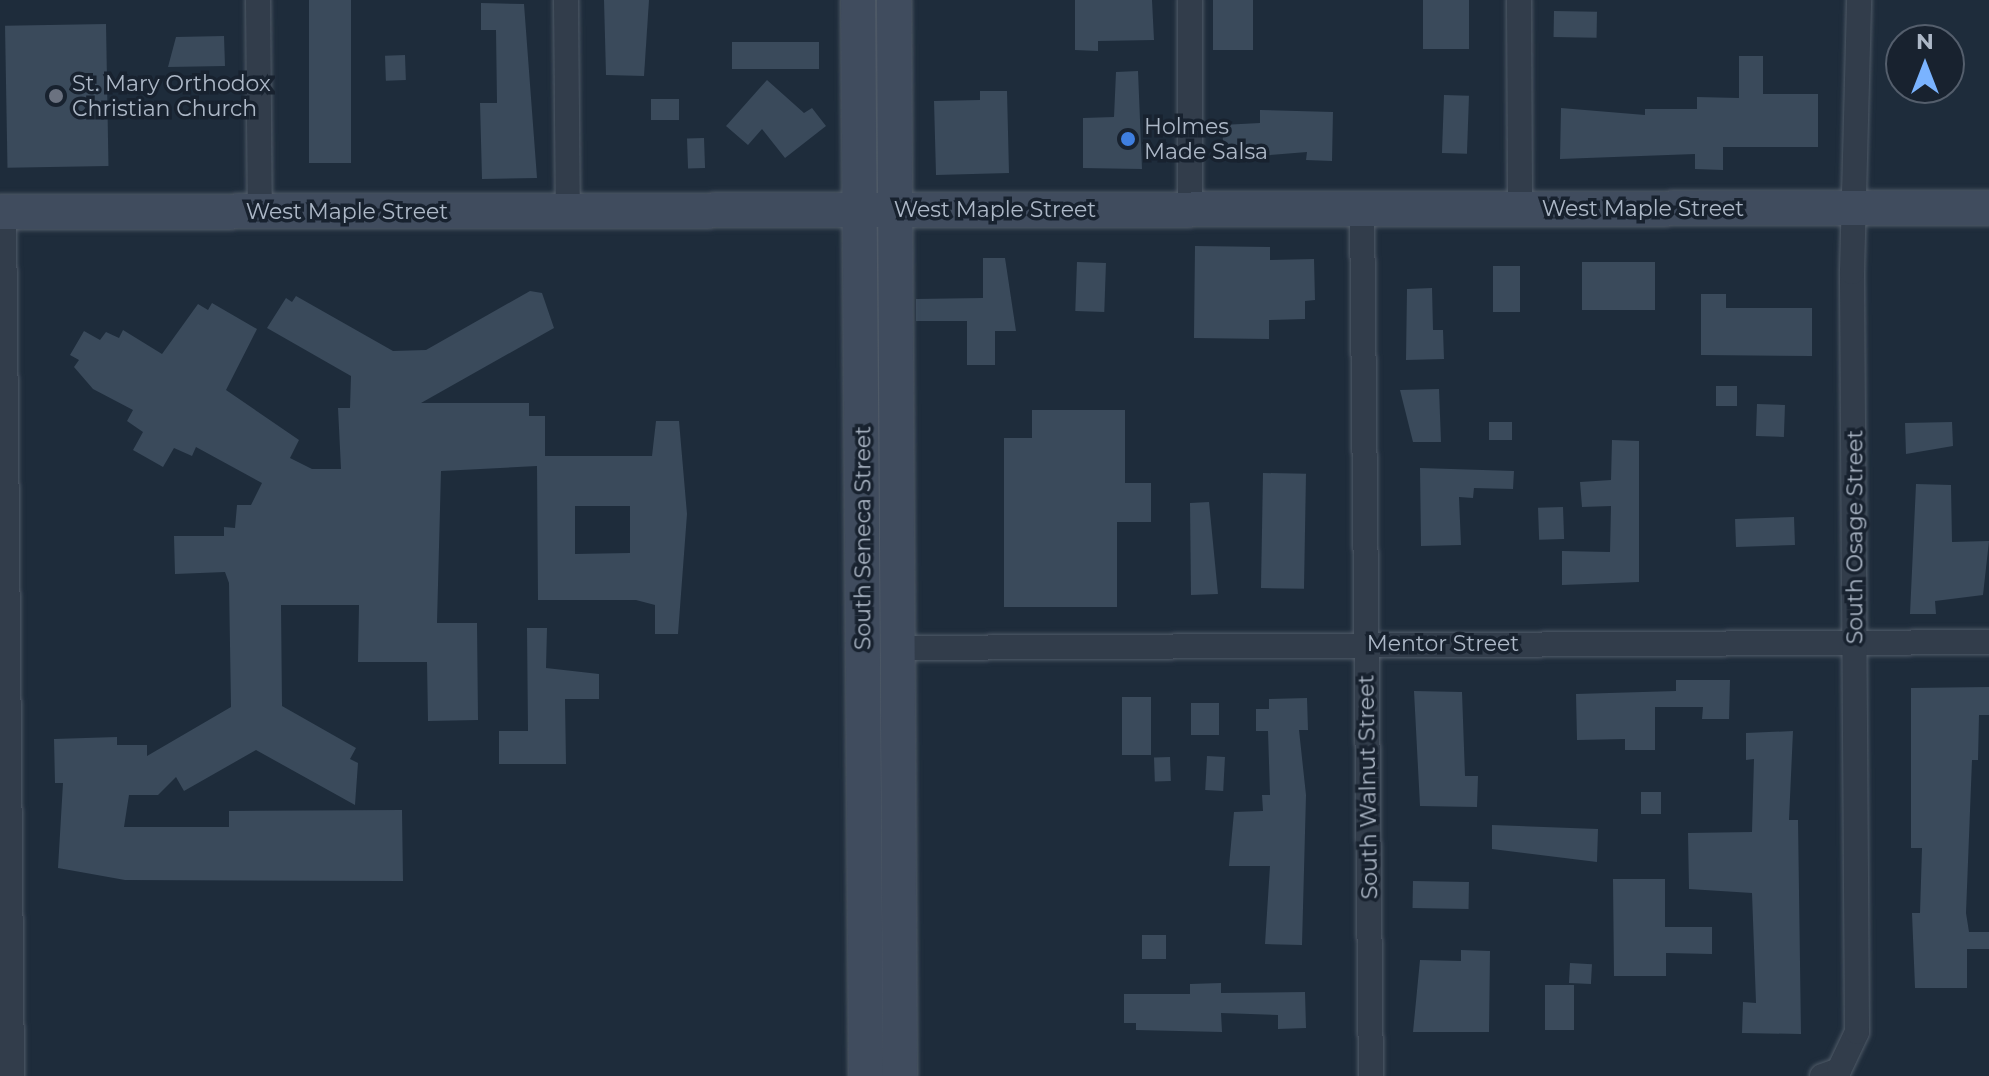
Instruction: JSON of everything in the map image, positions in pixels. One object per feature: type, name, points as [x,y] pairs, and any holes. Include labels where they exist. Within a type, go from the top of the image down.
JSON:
[{"type":"street","points":[[258,0],[260,212]]},
{"type":"street","points":[[566,0],[568,212]]},
{"type":"street","name":"South Seneca Street","points":[[858,0],[866,1076]]},
{"type":"street","name":"South Seneca Street","points":[[894,0],[900,1076]]},
{"type":"street","points":[[1190,0],[1190,209]]},
{"type":"street","points":[[1519,0],[1520,209]]},
{"type":"street","name":"South Osage Street","points":[[1830,1073],[1857,1032],[1855,644],[1859,0]]},
{"type":"street","name":"West Maple Street","points":[[2,212],[1989,208]]},
{"type":"street","name":"South Walnut Street","points":[[1362,209],[1371,1076]]},
{"type":"street","points":[[2,212],[12,1076]]},
{"type":"street","name":"Mentor Street","points":[[896,648],[1989,642]]},
{"type":"building","points":[[309,0],[351,0],[351,163],[309,163]]},
{"type":"building","points":[[604,0],[649,0],[644,76],[606,75]]},
{"type":"building","points":[[1075,0],[1152,0],[1154,40],[1098,41],[1098,51],[1075,50]]},
{"type":"building","points":[[1213,0],[1253,0],[1253,50],[1213,50]]},
{"type":"building","points":[[1423,0],[1469,0],[1469,49],[1423,49]]},
{"type":"building","points":[[481,3],[524,4],[537,178],[482,179],[480,103],[497,103],[496,30],[481,30]]},
{"type":"building","points":[[1554,11],[1597,12],[1597,38],[1554,37]]},
{"type":"building","name":"St. Mary Orthodox Christian Church","points":[[106,24],[108,166],[7,168],[5,26]]},
{"type":"building","points":[[224,36],[225,66],[168,67],[176,37]]},
{"type":"building","points":[[732,42],[819,42],[819,69],[732,69]]},
{"type":"building","points":[[405,55],[406,80],[386,81],[385,56]]},
{"type":"building","points":[[1739,56],[1763,56],[1763,94],[1818,94],[1818,147],[1723,147],[1723,170],[1695,169],[1695,154],[1560,159],[1561,108],[1645,115],[1645,109],[1697,109],[1697,97],[1739,98]]},
{"type":"building","points":[[1138,71],[1142,169],[1083,168],[1083,118],[1114,117],[1116,72]]},
{"type":"building","points":[[767,80],[804,113],[812,108],[826,126],[785,158],[762,129],[748,145],[726,126]]},
{"type":"building","points":[[980,91],[1007,91],[1009,173],[936,175],[934,101],[980,100]]},
{"type":"building","points":[[1444,95],[1469,96],[1467,154],[1442,153]]},
{"type":"building","points":[[651,99],[679,99],[679,120],[651,120]]},
{"type":"building","points":[[1260,110],[1333,112],[1332,161],[1306,160],[1307,152],[1224,159],[1222,125],[1260,123]]},
{"type":"building","points":[[704,138],[705,168],[688,169],[687,139]]},
{"type":"building","points":[[1195,246],[1270,247],[1270,260],[1314,259],[1315,300],[1305,301],[1305,319],[1269,320],[1269,339],[1194,338]]},
{"type":"building","points":[[983,258],[1005,258],[1016,331],[995,331],[995,365],[967,365],[967,321],[916,321],[916,299],[983,298]]},
{"type":"building","points":[[1077,262],[1106,263],[1104,312],[1075,311]]},
{"type":"building","points":[[1582,262],[1655,262],[1655,310],[1582,310]]},
{"type":"building","points":[[1493,266],[1520,266],[1520,312],[1493,312]]},
{"type":"building","points":[[1432,288],[1433,330],[1443,330],[1444,359],[1406,360],[1407,289]]},
{"type":"building","points":[[530,291],[542,293],[554,328],[421,403],[529,403],[529,416],[545,416],[545,456],[652,456],[656,421],[679,421],[687,514],[678,634],[655,634],[655,605],[636,600],[538,600],[537,466],[441,471],[437,623],[477,623],[478,720],[428,721],[427,662],[358,662],[359,605],[281,605],[282,706],[356,748],[350,759],[358,763],[355,805],[256,750],[184,791],[176,777],[158,795],[129,795],[124,827],[229,827],[229,811],[402,810],[403,881],[125,880],[58,868],[63,783],[55,783],[54,739],[117,737],[117,745],[147,745],[147,756],[231,707],[229,583],[225,572],[175,574],[174,536],[224,536],[224,527],[235,528],[237,505],[251,505],[262,483],[196,447],[192,456],[174,448],[163,467],[133,450],[143,432],[127,421],[133,410],[93,389],[74,367],[79,360],[70,355],[84,331],[100,340],[106,332],[119,338],[123,330],[162,354],[198,304],[208,310],[212,303],[257,329],[226,390],[299,440],[290,458],[312,469],[341,469],[338,408],[350,408],[351,376],[267,328],[286,298],[292,302],[296,296],[393,351],[426,350]],"holes":[[[575,506],[630,506],[630,553],[575,554]]]},
{"type":"building","points":[[1701,294],[1726,294],[1726,308],[1812,308],[1812,356],[1701,355]]},
{"type":"building","points":[[1716,386],[1737,386],[1737,406],[1716,406]]},
{"type":"building","points":[[1439,389],[1441,442],[1413,442],[1400,390]]},
{"type":"building","points":[[1757,404],[1785,405],[1784,437],[1756,436]]},
{"type":"building","points":[[1032,410],[1125,410],[1125,483],[1151,483],[1151,522],[1117,522],[1117,607],[1004,607],[1004,438],[1032,438]]},
{"type":"building","points":[[1489,422],[1512,422],[1512,440],[1489,440]]},
{"type":"building","points":[[1952,422],[1953,446],[1906,454],[1905,423]]},
{"type":"building","points":[[1612,440],[1639,441],[1639,582],[1562,585],[1562,551],[1610,552],[1611,506],[1582,507],[1580,482],[1611,480]]},
{"type":"building","points":[[1420,468],[1514,471],[1513,489],[1474,488],[1473,498],[1459,497],[1461,545],[1421,546]]},
{"type":"building","points":[[1263,473],[1306,474],[1304,589],[1261,588]]},
{"type":"building","points":[[1916,484],[1951,485],[1952,542],[1989,541],[1983,595],[1935,601],[1936,614],[1910,614]]},
{"type":"building","points":[[1209,502],[1218,594],[1191,595],[1190,503]]},
{"type":"building","points":[[1563,507],[1564,539],[1539,540],[1538,508]]},
{"type":"building","points":[[1794,517],[1795,545],[1736,547],[1735,519]]},
{"type":"building","points":[[527,628],[547,628],[546,668],[599,674],[599,699],[565,699],[566,764],[499,764],[499,731],[528,731]]},
{"type":"building","points":[[1676,680],[1730,680],[1729,719],[1702,719],[1703,707],[1655,707],[1655,750],[1625,750],[1625,739],[1577,740],[1576,694],[1676,691]]},
{"type":"building","points":[[1989,687],[1989,715],[1979,715],[1978,760],[1972,760],[1966,913],[1969,932],[1989,932],[1989,949],[1967,949],[1967,988],[1915,988],[1912,913],[1920,913],[1922,848],[1911,848],[1911,688]]},
{"type":"building","points":[[1414,691],[1462,692],[1465,776],[1478,776],[1477,807],[1420,806]]},
{"type":"building","points":[[1122,697],[1151,697],[1151,755],[1122,755]]},
{"type":"building","points":[[1307,698],[1308,730],[1299,730],[1306,795],[1302,945],[1265,944],[1270,866],[1229,866],[1234,812],[1263,811],[1262,795],[1270,795],[1268,731],[1256,731],[1256,709],[1269,709],[1269,699]]},
{"type":"building","points":[[1191,703],[1219,703],[1219,735],[1191,735]]},
{"type":"building","points":[[1793,731],[1789,820],[1798,820],[1801,1034],[1742,1033],[1743,1002],[1756,1003],[1752,893],[1689,889],[1688,833],[1752,832],[1754,759],[1746,760],[1746,733]]},
{"type":"building","points":[[1207,756],[1225,757],[1223,791],[1205,790]]},
{"type":"building","points":[[1170,757],[1171,781],[1155,782],[1154,758]]},
{"type":"building","points":[[1641,792],[1661,792],[1661,814],[1641,814]]},
{"type":"building","points":[[1492,825],[1598,829],[1597,862],[1492,849]]},
{"type":"building","points":[[1613,879],[1665,879],[1665,927],[1712,927],[1712,954],[1666,953],[1666,976],[1614,976]]},
{"type":"building","points":[[1413,881],[1469,882],[1469,909],[1413,908]]},
{"type":"building","points":[[1142,935],[1166,935],[1166,959],[1142,959]]},
{"type":"building","points":[[1461,950],[1490,951],[1489,1032],[1413,1032],[1420,960],[1461,961]]},
{"type":"building","points":[[1570,963],[1592,964],[1591,984],[1569,983]]},
{"type":"building","points":[[1221,983],[1221,993],[1305,992],[1306,1028],[1278,1029],[1278,1015],[1221,1013],[1222,1032],[1136,1030],[1136,1023],[1124,1023],[1124,994],[1190,994],[1190,984]]},
{"type":"building","points":[[1545,985],[1574,985],[1574,1030],[1545,1030]]},
{"type":"place","name":"St. Mary Orthodox Christian Church","points":[[56,96]]},
{"type":"place","name":"Holmes Made Salsa","points":[[1128,139]]}]
